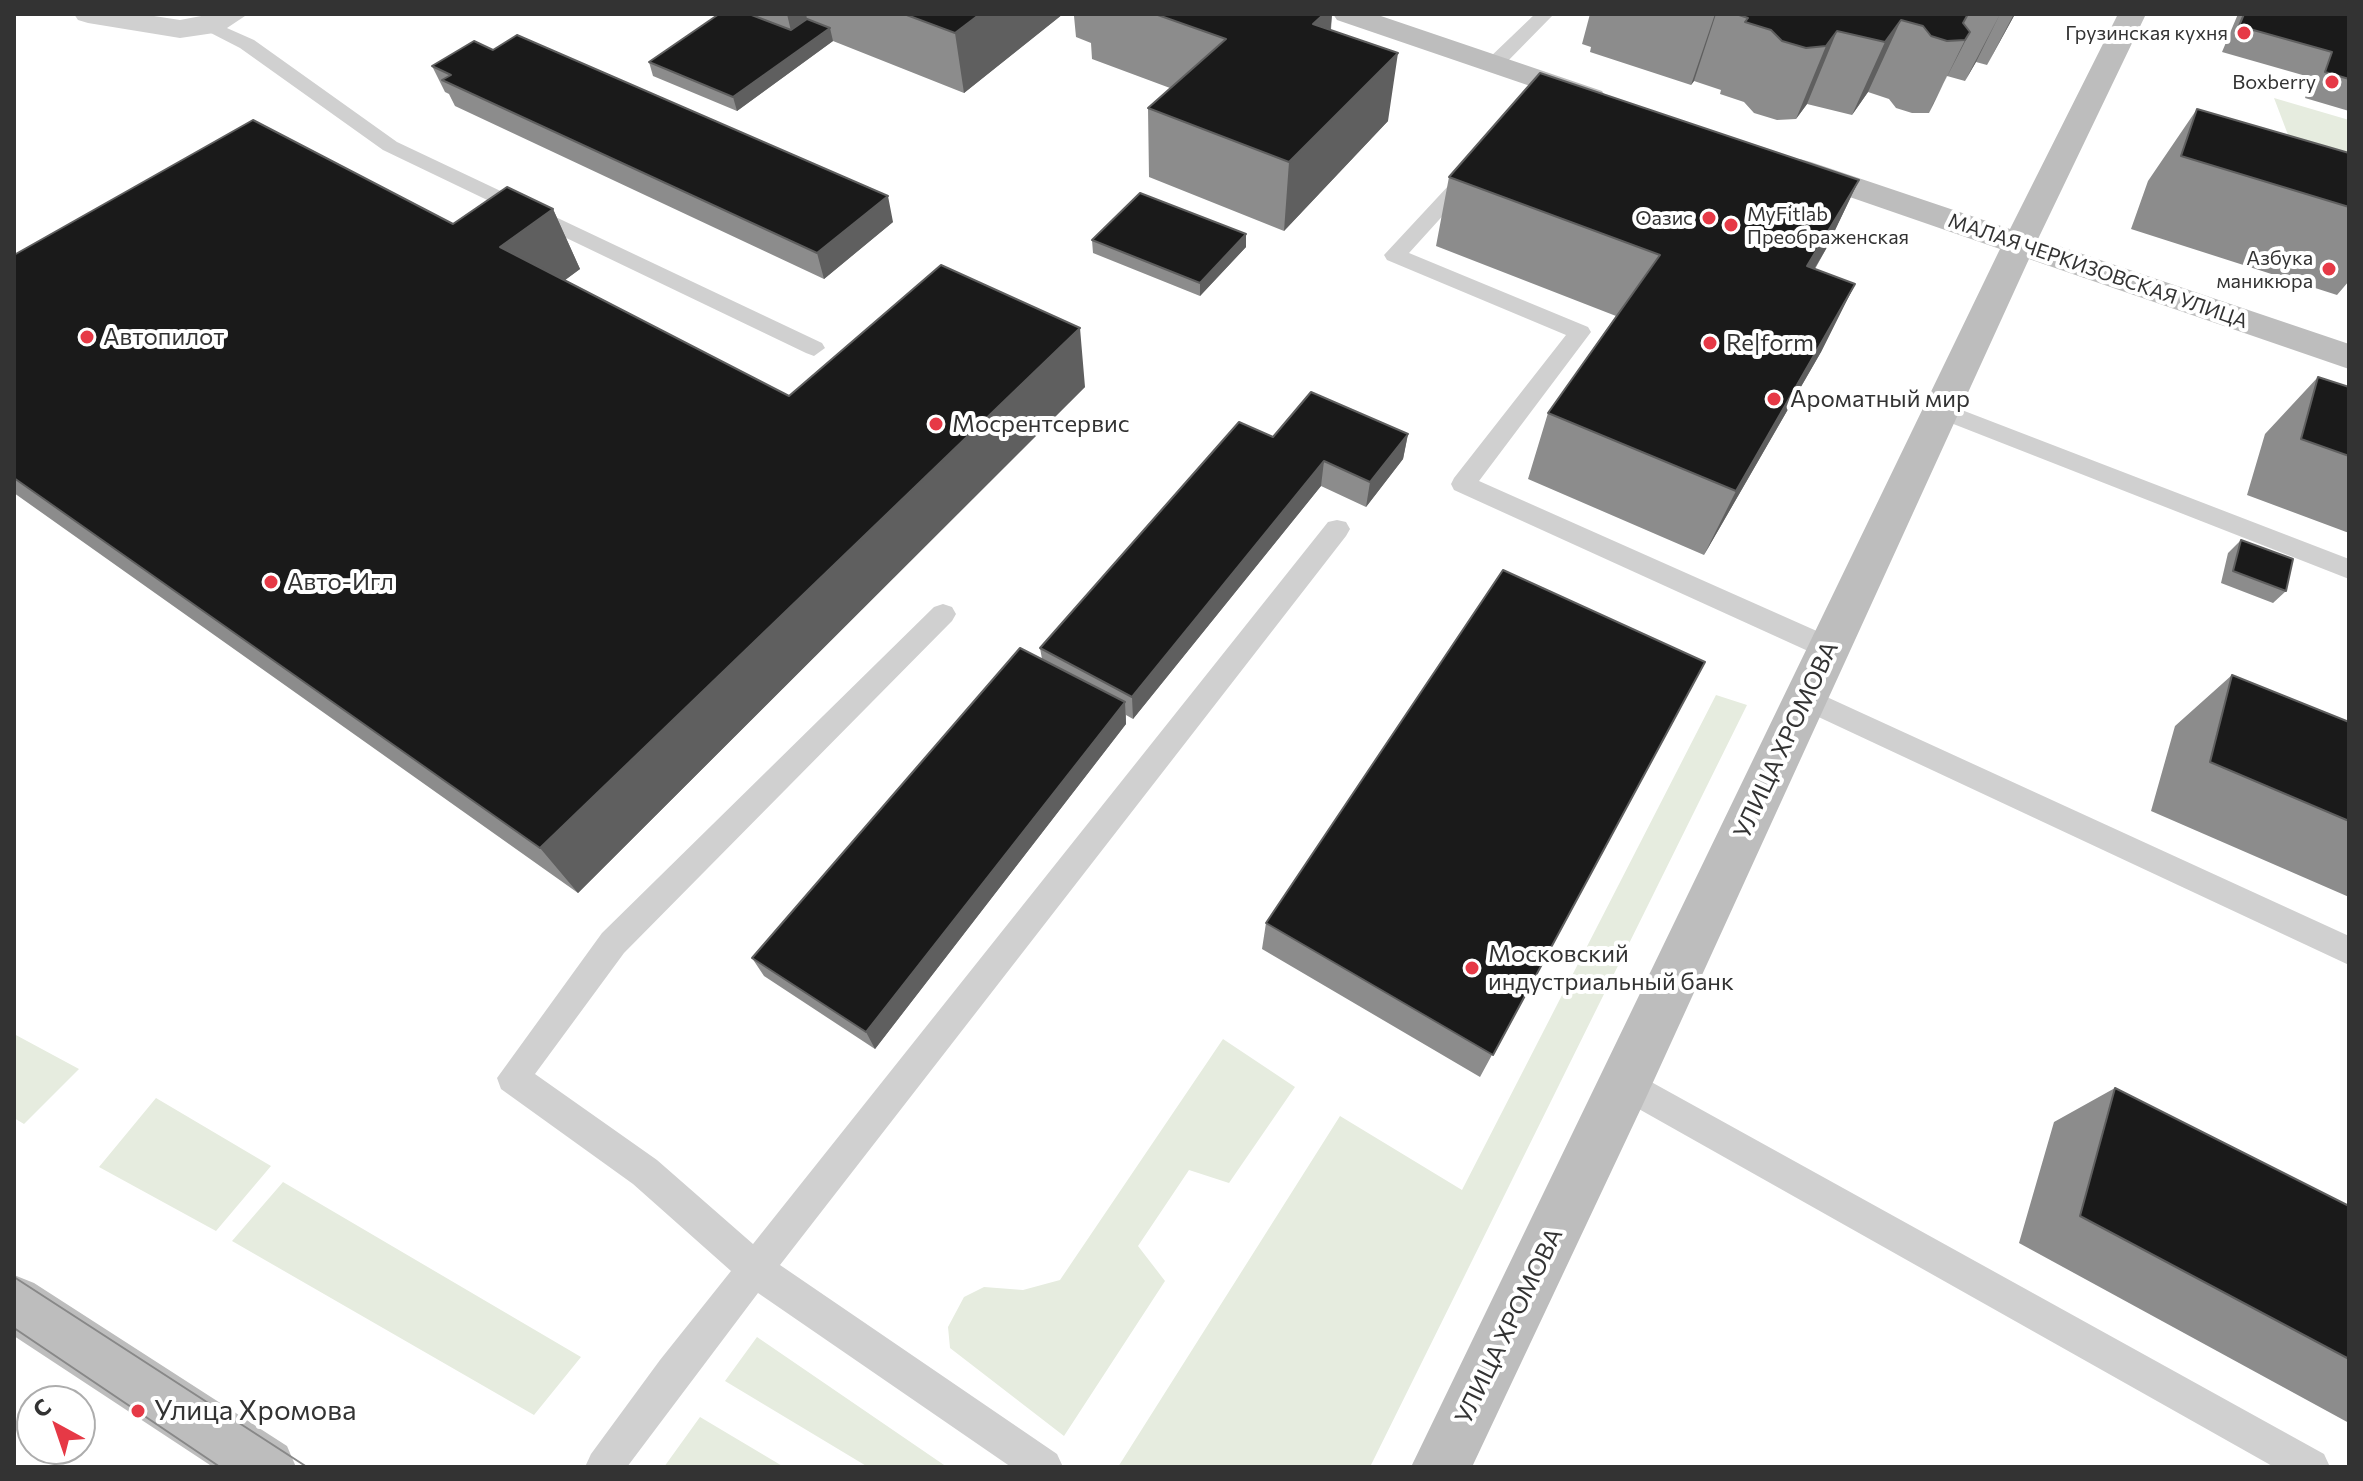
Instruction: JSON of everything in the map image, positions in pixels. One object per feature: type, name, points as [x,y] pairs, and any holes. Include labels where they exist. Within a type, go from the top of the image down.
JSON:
[{"type":"street","points":[[88,14],[180,29],[223,20]]},
{"type":"street","points":[[1347,14],[1494,64],[1545,92],[1613,105]]},
{"type":"street","name":"УЛИЦА ХРОМОВА","points":[[1441,1467],[1626,1084],[2019,244],[2132,14]]},
{"type":"street","name":"МАЛАЯ ЧЕРКИЗОВСКАЯ УЛИЦА","points":[[1778,161],[2349,357]]},
{"type":"street","points":[[14,1303],[266,1467]]},
{"type":"lane","points":[[1494,64],[1545,14]]},
{"type":"lane","points":[[223,20],[247,44],[390,146],[814,348]]},
{"type":"lane","points":[[1485,157],[1395,255],[1580,332],[1463,484],[1828,648]]},
{"type":"lane","points":[[1941,410],[2349,569]]},
{"type":"lane","points":[[604,1467],[673,1373],[1337,529]]},
{"type":"lane","points":[[943,614],[613,943],[513,1078],[645,1172],[756,1270],[1044,1467]]},
{"type":"lane","points":[[1805,698],[2349,951]]},
{"type":"lane","points":[[1626,1084],[2311,1467]]},
{"type":"shaded area","points":[[2274,98],[2349,120],[2349,165],[2293,148]]},
{"type":"shaded area","points":[[1716,695],[1747,705],[1370,1467],[1118,1467],[1340,1116],[1462,1190]]},
{"type":"shaded area","points":[[14,1034],[79,1069],[24,1124],[14,1118]]},
{"type":"shaded area","points":[[1223,1039],[1295,1087],[1229,1183],[1189,1170],[1138,1246],[1165,1281],[1064,1436],[950,1348],[948,1327],[964,1297],[984,1287],[1023,1290],[1060,1280]]},
{"type":"shaded area","points":[[156,1098],[271,1166],[216,1231],[99,1167]]},
{"type":"shaded area","points":[[283,1182],[581,1357],[534,1415],[232,1241]]},
{"type":"shaded area","points":[[757,1337],[947,1467],[868,1467],[725,1381]]},
{"type":"shaded area","points":[[700,1417],[784,1467],[664,1467]]},
{"type":"building","points":[[719,14],[749,14],[791,30],[807,19],[830,28],[733,97],[649,62]]},
{"type":"building","points":[[904,14],[980,14],[955,33]]},
{"type":"building","points":[[1155,14],[1324,14],[1313,24],[1398,53],[1289,162],[1148,108],[1226,39]]},
{"type":"building","points":[[1736,14],[1968,14],[1963,23],[1970,32],[1965,40],[1947,41],[1931,36],[1923,26],[1901,20],[1885,42],[1837,31],[1826,46],[1806,48],[1782,41],[1771,30],[1745,22],[1748,18]]},
{"type":"building","points":[[2244,14],[2349,14],[2349,79],[2325,72],[2332,52],[2239,26]]},
{"type":"building","points":[[517,35],[888,196],[817,253],[442,80],[451,75],[432,66],[474,41],[493,50]]},
{"type":"building","name":"Re|form","points":[[1540,73],[1859,180],[1807,266],[1855,284],[1736,491],[1548,413],[1660,255],[1449,177]]},
{"type":"building","points":[[2197,109],[2349,153],[2349,207],[2181,156]]},
{"type":"building","points":[[253,120],[453,224],[507,187],[553,209],[500,247],[789,396],[941,265],[1080,328],[540,848],[14,478],[14,255]]},
{"type":"building","points":[[1140,193],[1246,234],[1200,283],[1092,240]]},
{"type":"building","points":[[2318,377],[2349,387],[2349,456],[2301,439]]},
{"type":"building","points":[[1311,392],[1408,434],[1370,482],[1324,461],[1132,697],[1040,648],[1239,422],[1273,437]]},
{"type":"building","points":[[2241,540],[2293,559],[2286,591],[2233,571]]},
{"type":"building","points":[[1503,570],[1705,662],[1493,1055],[1266,923]]},
{"type":"building","points":[[1020,648],[1125,702],[866,1032],[752,958]]},
{"type":"building","points":[[2232,675],[2349,722],[2349,821],[2210,762]]},
{"type":"building","points":[[2115,1088],[2349,1206],[2349,1359],[2080,1216]]},
{"type":"tram line","points":[[14,1277],[307,1467]]},
{"type":"tram line","points":[[14,1328],[220,1467]]},
{"type":"place","name":"Грузинская кухня","points":[[2244,33]]},
{"type":"place","name":"Boxberry","points":[[2332,82]]},
{"type":"place","name":"Оазис","points":[[1709,218]]},
{"type":"place","name":"MyFitlab Преображенская","points":[[1731,225]]},
{"type":"place","name":"Азбука маникюра","points":[[2329,269]]},
{"type":"place","name":"Автопилот","points":[[87,337]]},
{"type":"place","name":"Re|form","points":[[1710,343]]},
{"type":"place","name":"Ароматный мир","points":[[1774,399]]},
{"type":"place","name":"Мосрентсервис","points":[[936,424]]},
{"type":"place","name":"Авто-Игл","points":[[271,582]]},
{"type":"place","name":"Московский индустриальный банк","points":[[1472,968]]},
{"type":"place","name":"Улица Хромова","points":[[138,1411]]}]
